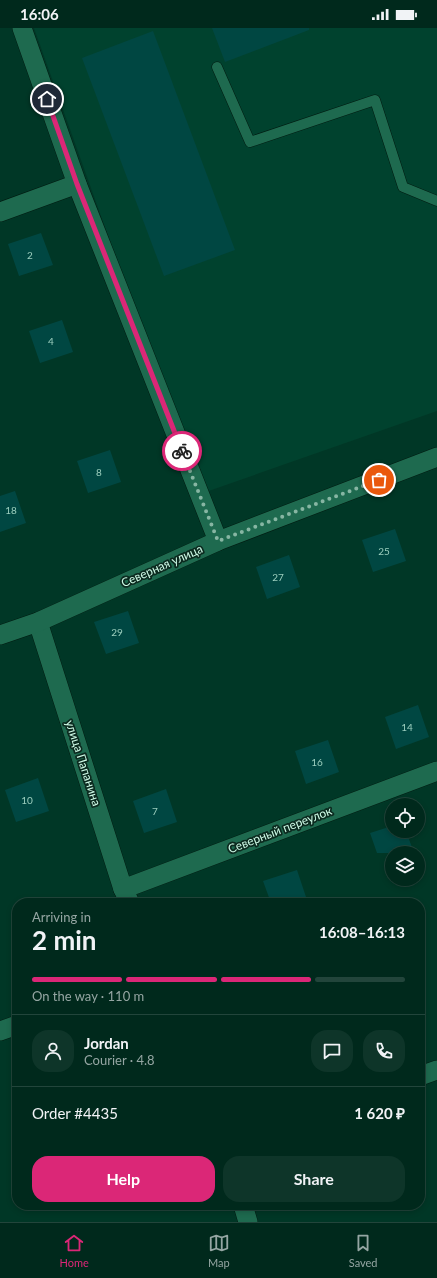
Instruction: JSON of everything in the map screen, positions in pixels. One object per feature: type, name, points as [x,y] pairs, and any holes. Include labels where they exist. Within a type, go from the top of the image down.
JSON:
[{"type":"street","points":[[22,28],[77,184],[218,541]]},
{"type":"street","points":[[0,212],[77,184]]},
{"type":"street","name":"Северная улица","points":[[0,635],[38,622],[218,541],[437,457]]},
{"type":"street","name":"улица Папанина","points":[[38,622],[126,896]]},
{"type":"street","name":"Северный переулок","points":[[126,896],[437,771]]},
{"type":"street","points":[[0,1031],[12,1027]]},
{"type":"street","points":[[425,1074],[437,1070]]},
{"type":"street","points":[[244,1210],[248,1222]]},
{"type":"lane","points":[[217,67],[250,142],[375,100],[403,188],[437,201]]},
{"type":"shaded area","points":[[34,28],[437,28],[437,411],[200,494]]},
{"type":"building","points":[[212,28],[309,28],[309,30],[225,62]]},
{"type":"building","points":[[153,31],[235,250],[164,276],[82,58]]},
{"type":"building","points":[[41,233],[53,265],[19,276],[8,244]]},
{"type":"building","points":[[62,320],[73,352],[40,363],[29,331]]},
{"type":"building","points":[[110,450],[121,482],[88,493],[77,461]]},
{"type":"building","points":[[15,491],[26,523],[0,532],[0,496]]},
{"type":"building","points":[[395,529],[406,561],[373,572],[362,540]]},
{"type":"building","points":[[289,555],[300,587],[267,599],[256,567]]},
{"type":"building","points":[[128,611],[139,643],[106,654],[94,622]]},
{"type":"building","points":[[418,705],[429,737],[396,749],[385,717]]},
{"type":"building","points":[[328,740],[339,772],[306,784],[295,751]]},
{"type":"building","points":[[38,778],[49,811],[16,822],[5,790]]},
{"type":"building","points":[[166,789],[177,822],[144,833],[133,801]]},
{"type":"building","points":[[385,828],[385,838],[409,838],[411,846],[385,846],[385,853],[377,853],[370,833]]},
{"type":"building","points":[[297,870],[306,898],[269,898],[263,881]]},
{"type":"way so far","points":[[182,451],[218,541],[379,480]]},
{"type":"route","points":[[47,99],[77,184],[182,451]]}]
